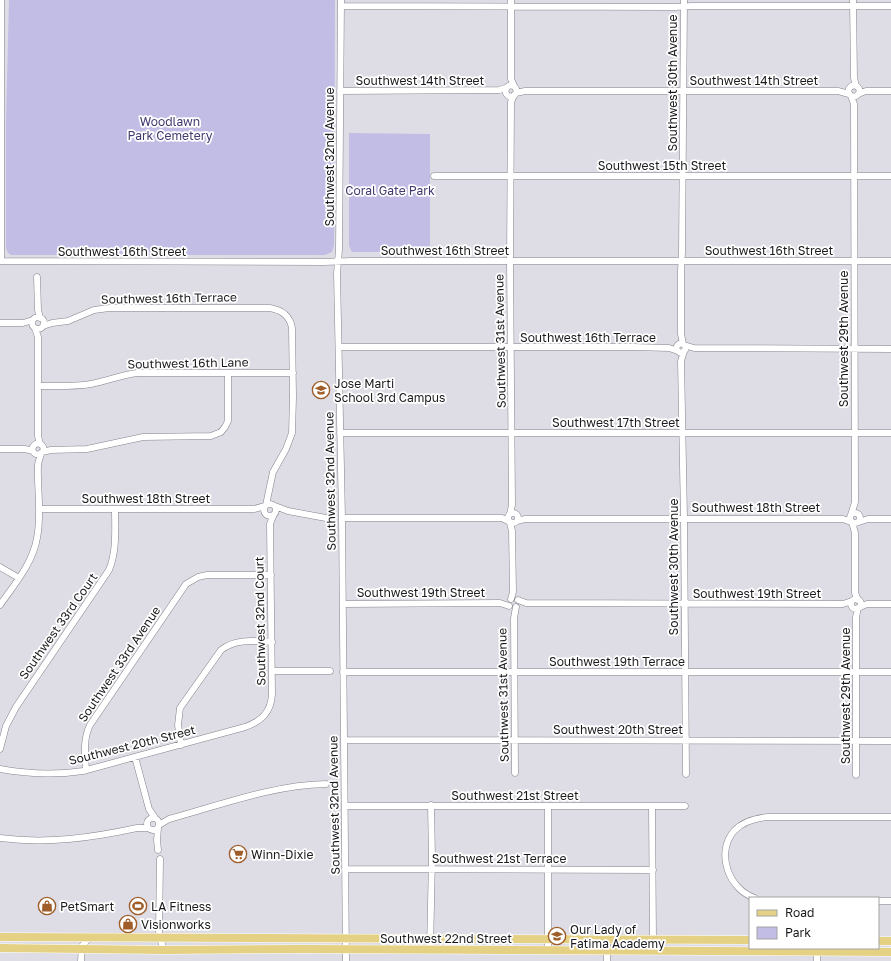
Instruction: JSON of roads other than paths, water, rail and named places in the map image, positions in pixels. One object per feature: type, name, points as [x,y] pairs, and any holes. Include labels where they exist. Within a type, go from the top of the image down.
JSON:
[{"type":"main road","name":"Southwest 22nd Street","points":[[0,937],[749,940]]},
{"type":"main road","points":[[218,950],[221,938]]},
{"type":"main road","points":[[653,940],[653,951]]},
{"type":"main road","points":[[879,941],[891,940]]},
{"type":"main road","name":"Southwest 22nd Street","points":[[0,948],[81,950],[817,950],[891,952]]},
{"type":"street","points":[[1,261],[0,190],[2,0]]},
{"type":"street","points":[[626,0],[626,7]]},
{"type":"street","points":[[341,3],[569,3],[626,7],[684,3],[853,3],[891,6]]},
{"type":"street","name":"Southwest 32nd Avenue","points":[[341,3],[340,242],[337,273],[342,518],[346,961]]},
{"type":"street","points":[[511,3],[511,91]]},
{"type":"street","name":"Southwest 30th Avenue","points":[[684,3],[681,361],[686,774]]},
{"type":"street","name":"Southwest 29th Avenue","points":[[853,3],[856,775]]},
{"type":"street","name":"Southwest 14th Street","points":[[340,91],[891,91]]},
{"type":"street","name":"Southwest 31st Avenue","points":[[511,91],[510,261],[513,518]]},
{"type":"street","name":"Southwest 15th Street","points":[[434,176],[891,176]]},
{"type":"street","name":"Southwest 16th Street","points":[[1,261],[891,261]]},
{"type":"street","points":[[0,605],[19,578],[35,547],[38,531],[37,278]]},
{"type":"street","name":"Southwest 16th Terrace","points":[[0,323],[52,323],[68,321],[94,310],[109,308],[270,308],[278,310],[287,316],[290,322],[292,328],[293,373]]},
{"type":"street","name":"Southwest 16th Terrace","points":[[339,347],[891,348]]},
{"type":"street","name":"Southwest 16th Lane","points":[[38,386],[80,386],[137,373],[293,373]]},
{"type":"street","points":[[0,449],[51,450],[87,448],[144,437],[205,437],[215,435],[226,427],[228,421],[228,373]]},
{"type":"street","points":[[288,511],[270,516],[266,514],[264,510],[270,492],[273,472],[286,450],[292,433],[293,373]]},
{"type":"street","name":"Southwest 17th Street","points":[[340,433],[891,433]]},
{"type":"street","points":[[270,492],[276,510],[274,514]]},
{"type":"street","points":[[266,505],[270,504],[288,511],[326,518]]},
{"type":"street","name":"Southwest 18th Street","points":[[254,510],[266,505]]},
{"type":"street","name":"Southwest 18th Street","points":[[39,509],[254,510],[266,514]]},
{"type":"street","name":"Southwest 33rd Court","points":[[0,749],[6,726],[16,707],[109,570],[113,560],[115,509]]},
{"type":"street","name":"Southwest 32nd Court","points":[[264,716],[271,703],[272,672],[270,524],[266,514]]},
{"type":"street","name":"Southwest 32nd Court","points":[[270,524],[274,514]]},
{"type":"street","points":[[342,518],[513,518],[514,603]]},
{"type":"street","name":"Southwest 18th Street","points":[[513,518],[855,518]]},
{"type":"street","points":[[855,518],[891,519]]},
{"type":"street","points":[[0,567],[19,578]]},
{"type":"street","name":"Southwest 33rd Avenue","points":[[86,770],[85,741],[86,733],[90,725],[186,584],[193,579],[207,575],[271,575]]},
{"type":"street","name":"Southwest 31st Avenue","points":[[514,603],[515,773]]},
{"type":"street","name":"Southwest 19th Street","points":[[343,604],[891,604]]},
{"type":"street","points":[[180,745],[178,725],[180,708],[221,650],[230,644],[238,642],[272,642]]},
{"type":"street","points":[[272,672],[330,672]]},
{"type":"street","name":"Southwest 19th Terrace","points":[[343,672],[891,672]]},
{"type":"street","name":"Southwest 20th Street","points":[[0,769],[41,773],[66,773],[86,770],[249,726],[258,722],[264,716]]},
{"type":"street","name":"Southwest 20th Street","points":[[344,740],[891,741]]},
{"type":"street","points":[[135,757],[149,809],[148,825],[157,840]]},
{"type":"street","points":[[148,825],[154,830],[167,820],[267,792],[298,786],[326,784]]},
{"type":"street","points":[[430,805],[430,950]]},
{"type":"street","name":"Southwest 21st Street","points":[[345,806],[685,806]]},
{"type":"street","points":[[548,806],[548,950]]},
{"type":"street","points":[[652,806],[653,940]]},
{"type":"street","points":[[149,809],[159,822],[157,840],[158,850]]},
{"type":"street","points":[[753,897],[742,892],[734,884],[729,874],[726,859],[728,842],[734,832],[750,821],[761,817],[891,817]]},
{"type":"street","points":[[156,818],[167,820]]},
{"type":"street","points":[[0,838],[29,840],[72,839],[137,828],[139,826],[148,825],[156,818]]},
{"type":"street","points":[[160,859],[160,938],[164,950]]},
{"type":"street","name":"Southwest 21st Terrace","points":[[346,869],[653,870]]},
{"type":"street","points":[[879,901],[891,901]]},
{"type":"street","points":[[81,961],[81,950],[84,943],[90,937]]},
{"type":"street","points":[[607,940],[607,961]]},
{"type":"street","points":[[817,950],[817,961]]},
{"type":"place","name":"Jose Marti School 3rd Campus","points":[[321,390]]},
{"type":"place","name":"Winn-Dixie","points":[[238,854]]},
{"type":"place","name":"PetSmart","points":[[47,906]]},
{"type":"place","name":"LA Fitness","points":[[138,906]]},
{"type":"place","name":"Visionworks","points":[[128,924]]},
{"type":"place","name":"Our Lady of Fatima Academy","points":[[557,936]]},
{"type":"park label","name":"Woodlawn Park Cemetery","points":[[170,128]]},
{"type":"park label","name":"Coral Gate Park","points":[[390,190]]}]
